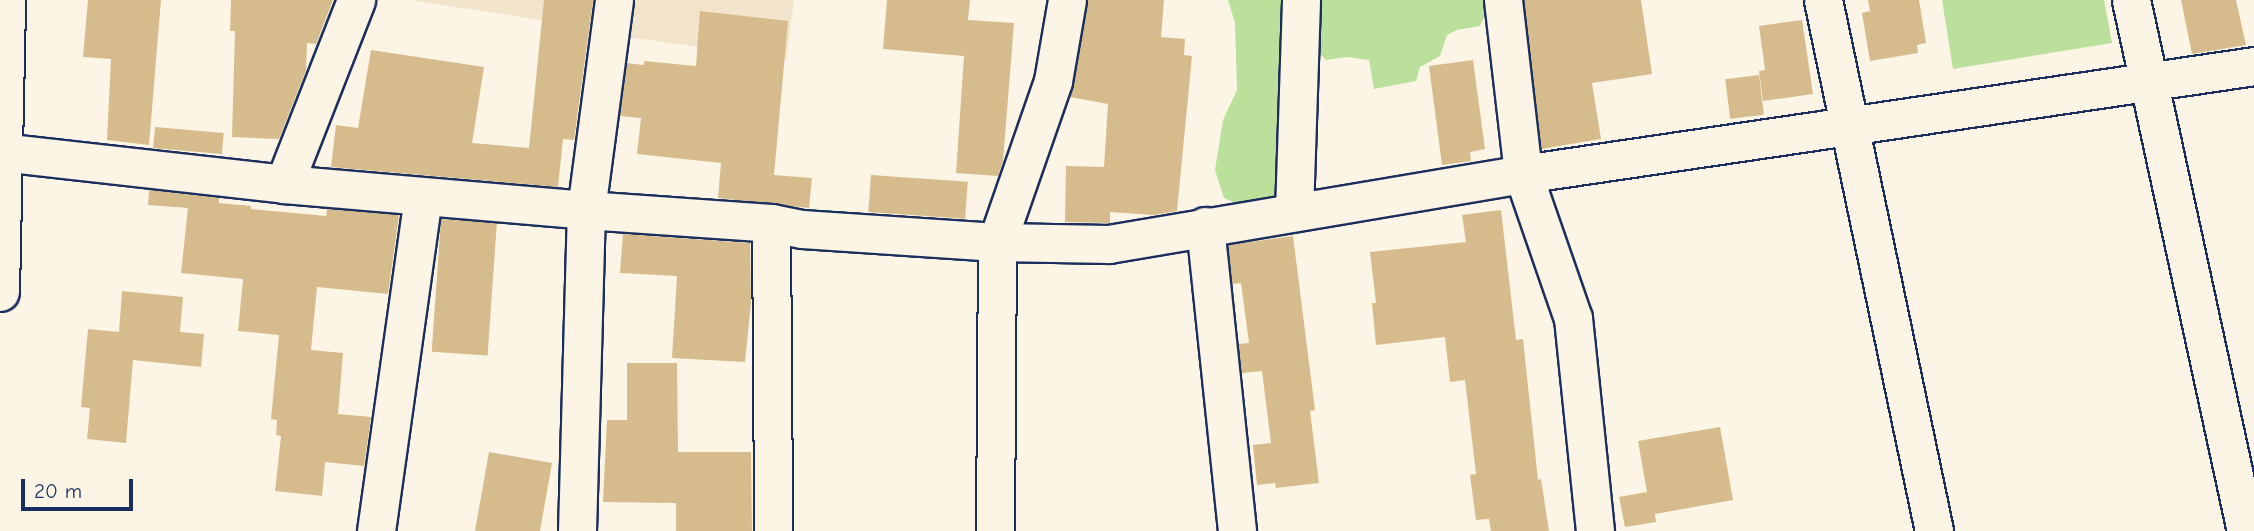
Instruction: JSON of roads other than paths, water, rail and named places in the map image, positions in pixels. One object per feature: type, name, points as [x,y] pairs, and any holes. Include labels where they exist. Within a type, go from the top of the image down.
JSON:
[{"type":"main road","points":[[0,292],[6,0]]},
{"type":"street","points":[[284,184],[356,0]]},
{"type":"street","points":[[577,531],[586,210],[614,0]]},
{"type":"street","points":[[995,531],[998,242],[1053,81],[1068,0]]},
{"type":"street","points":[[1294,212],[1301,0]]},
{"type":"street","points":[[1503,0],[1523,174],[1573,317],[1595,531]]},
{"type":"street","points":[[1823,0],[1934,531]]},
{"type":"street","points":[[2132,0],[2246,531]]},
{"type":"street","points":[[2,152],[284,184],[771,223],[802,229],[998,242],[1109,244],[1523,174],[2254,66]]},
{"type":"street","points":[[376,531],[423,196]]},
{"type":"street","points":[[771,223],[773,531]]},
{"type":"street","points":[[1205,226],[1237,531]]}]
